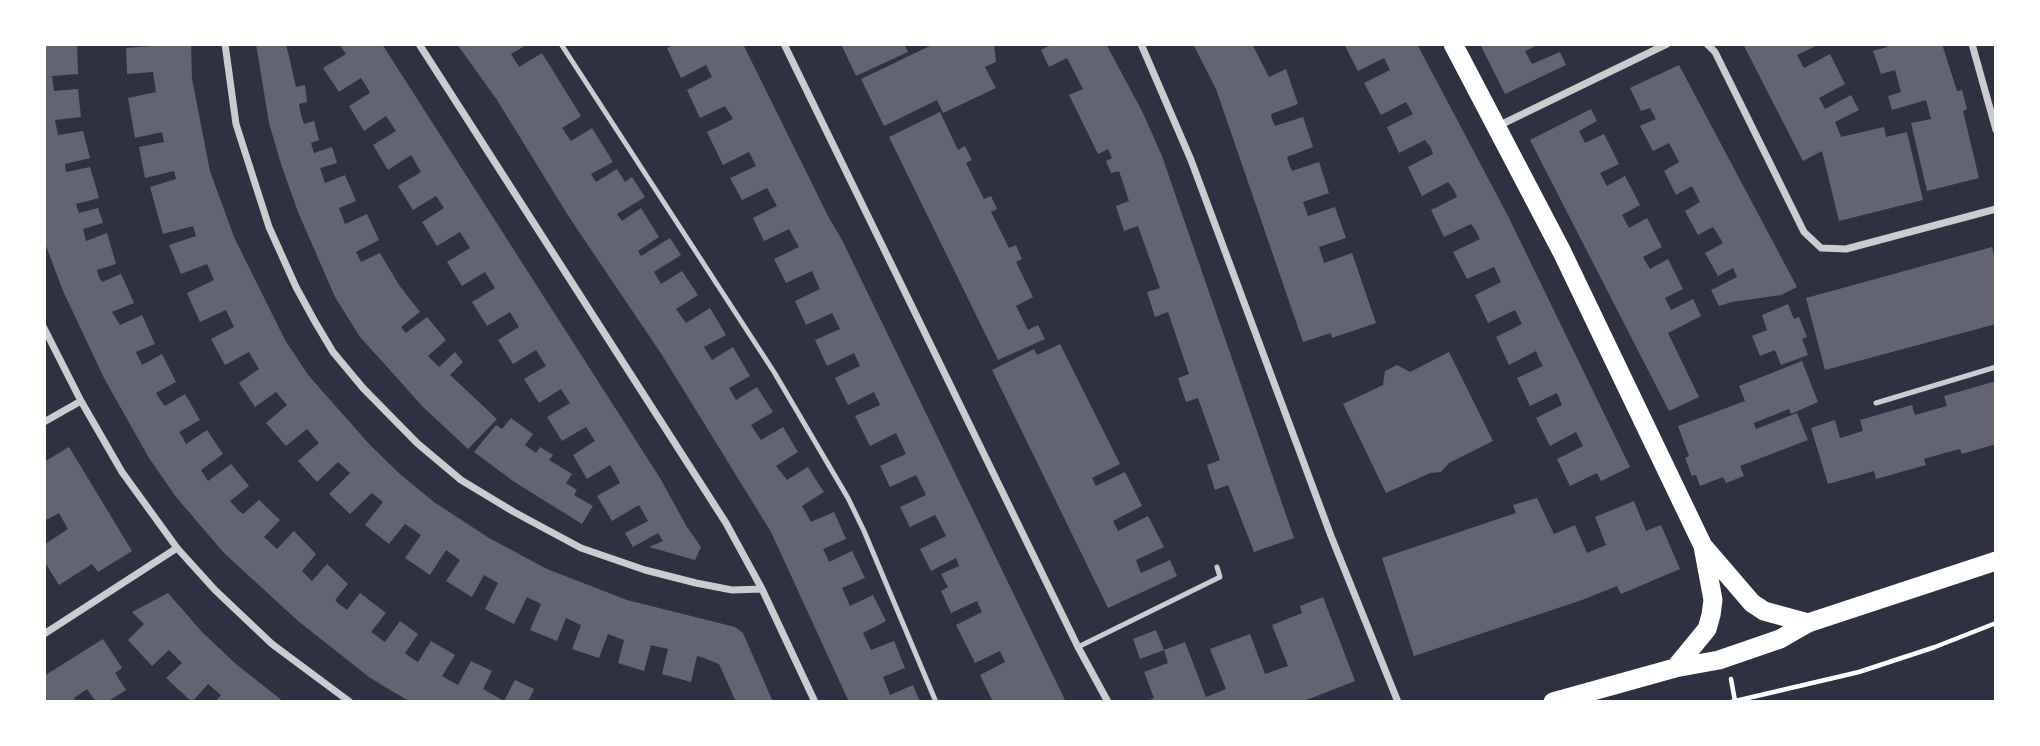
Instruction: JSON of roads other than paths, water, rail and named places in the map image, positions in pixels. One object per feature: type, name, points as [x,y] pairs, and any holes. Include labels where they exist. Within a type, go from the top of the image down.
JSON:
[{"type":"highway","points":[[1452,44],[1562,253],[1703,546],[1752,603],[1765,611],[1808,624]]},
{"type":"highway","points":[[1675,668],[1703,635],[1712,615],[1713,600],[1703,546]]},
{"type":"highway","points":[[1553,702],[1675,668],[1719,660],[1780,639],[1808,624],[1996,561]]},
{"type":"street","points":[[225,44],[236,124],[269,227],[296,287],[333,352],[363,388],[417,443],[461,480],[582,548],[645,570],[696,583],[732,590],[762,589]]},
{"type":"street","points":[[419,44],[726,523],[762,589],[815,702]]},
{"type":"street","points":[[784,44],[1078,646],[1108,702]]},
{"type":"street","points":[[1141,44],[1191,160],[1326,523],[1398,702]]},
{"type":"street","points":[[1497,127],[1667,44]]},
{"type":"street","points":[[1707,44],[1715,52],[1804,232],[1821,248],[1846,249],[1996,209]]},
{"type":"street","points":[[1972,44],[1996,130]]},
{"type":"street","points":[[44,328],[81,401],[122,472],[177,548],[215,590],[272,644],[350,702]]},
{"type":"street","points":[[44,422],[81,401]]},
{"type":"street","points":[[44,634],[177,548]]},
{"type":"lane","points":[[561,44],[774,372],[848,498],[936,702]]},
{"type":"lane","points":[[1876,402],[1996,367]]},
{"type":"lane","points":[[1078,646],[1220,577],[1217,566]]}]
